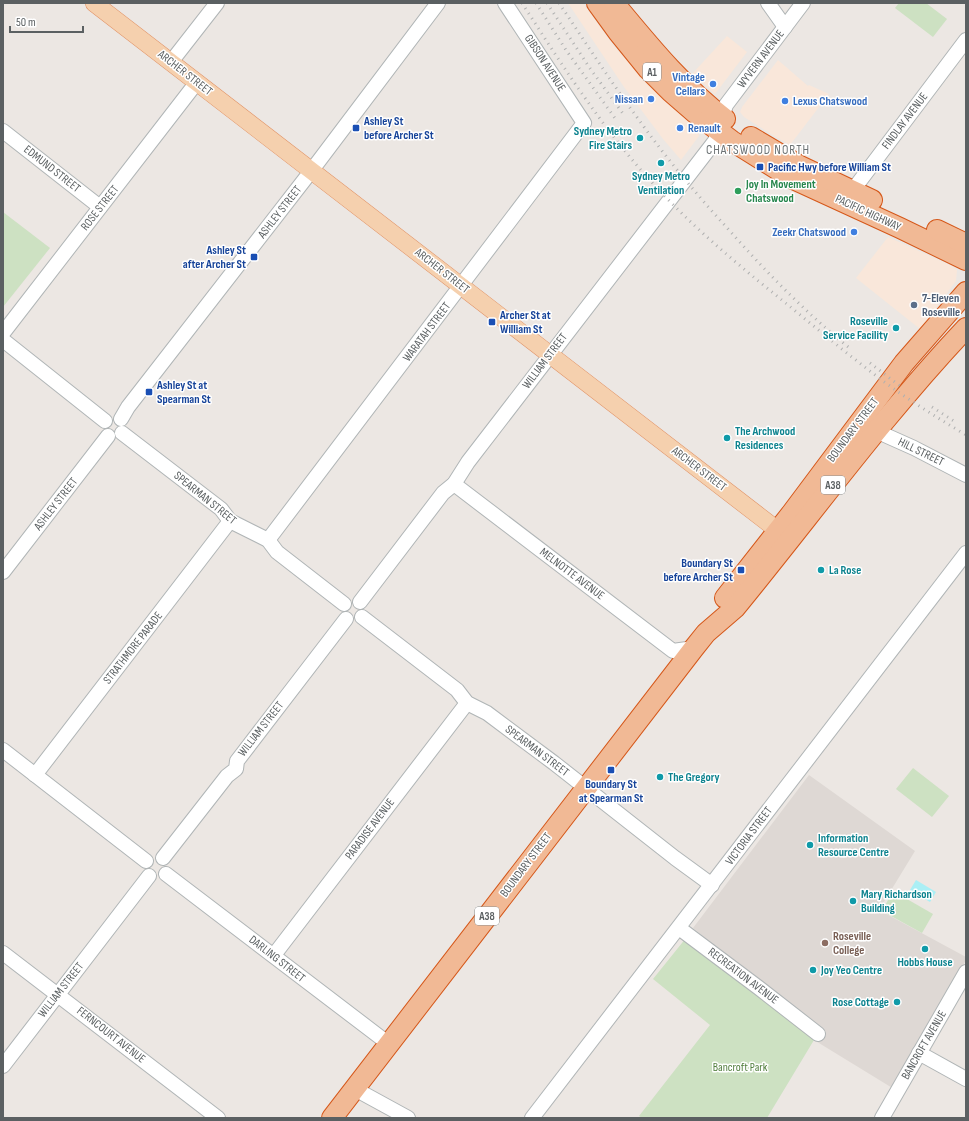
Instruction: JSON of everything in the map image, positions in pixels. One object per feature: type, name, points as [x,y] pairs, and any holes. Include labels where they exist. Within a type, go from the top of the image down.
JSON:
[{"type":"highway","name":"PACIFIC HIGHWAY","points":[[597,3],[648,69],[671,92],[720,124]]},
{"type":"highway","name":"PACIFIC HIGHWAY","points":[[614,3],[659,57],[691,90],[720,124],[732,142],[791,178],[848,196],[966,244]]},
{"type":"highway","name":"PACIFIC HIGHWAY","points":[[848,196],[900,228],[966,260]]},
{"type":"highway","name":"BOUNDARY STREET","points":[[784,535],[904,363],[966,292]]},
{"type":"highway","name":"BOUNDARY STREET","points":[[332,1118],[700,640],[723,601],[784,535],[876,431],[924,373],[966,328]]},
{"type":"main road","name":"ARCHER STREET","points":[[94,3],[784,535]]},
{"type":"street","points":[[171,62],[217,3]]},
{"type":"street","name":"ASHLEY STREET","points":[[121,419],[128,407],[312,170],[438,3]]},
{"type":"street","name":"GIBSON AVENUE","points":[[505,3],[584,124]]},
{"type":"street","points":[[768,3],[785,26]]},
{"type":"street","name":"WYVERN AVENUE","points":[[720,124],[726,105],[803,3]]},
{"type":"street","name":"FINDLAY AVENUE","points":[[848,196],[966,40]]},
{"type":"street","name":"ROSE STREET","points":[[3,333],[197,82]]},
{"type":"street","name":"WARATAH STREET","points":[[268,540],[584,124]]},
{"type":"street","name":"WILLIAM STREET","points":[[360,602],[443,493],[454,484],[468,462],[550,354],[715,141],[720,124]]},
{"type":"street","name":"EDMUND STREET","points":[[3,131],[100,207]]},
{"type":"street","points":[[3,340],[105,421]]},
{"type":"street","points":[[112,416],[121,419],[124,426],[122,434],[117,437],[108,436],[103,430],[105,421],[112,416]]},
{"type":"street","name":"HILL STREET","points":[[876,431],[914,448],[966,475]]},
{"type":"street","name":"SPEARMAN STREET","points":[[122,434],[221,509],[230,521],[268,540],[277,552],[344,604]]},
{"type":"street","name":"ASHLEY STREET","points":[[3,572],[108,436]]},
{"type":"street","name":"MELNOTTE AVENUE","points":[[454,484],[673,651],[700,640]]},
{"type":"street","name":"STRATHMORE PARADE","points":[[35,775],[230,521]]},
{"type":"street","name":"VICTORIA STREET","points":[[532,1118],[966,554]]},
{"type":"street","points":[[352,599],[360,602],[364,610],[362,617],[355,621],[346,619],[342,612],[344,604],[352,599]]},
{"type":"street","name":"SPEARMAN STREET","points":[[362,617],[457,690],[467,703],[487,714],[675,858],[712,884]]},
{"type":"street","name":"WILLIAM STREET","points":[[163,858],[227,776],[236,769],[237,761],[346,619]]},
{"type":"street","name":"PARADISE AVENUE","points":[[274,955],[467,703]]},
{"type":"street","points":[[3,750],[146,861]]},
{"type":"street","points":[[154,856],[163,858],[167,863],[166,874],[156,878],[149,876],[145,869],[146,861],[154,856]]},
{"type":"street","name":"DARLING STREET","points":[[166,874],[389,1044]]},
{"type":"street","name":"WILLIAM STREET","points":[[3,1066],[149,876]]},
{"type":"street","name":"RECREATION AVENUE","points":[[679,928],[818,1034]]},
{"type":"street","name":"FERNCOURT AVENUE","points":[[3,953],[218,1118]]},
{"type":"street","name":"BANCROFT AVENUE","points":[[882,1118],[966,972]]},
{"type":"street","points":[[919,1053],[966,1079]]},
{"type":"street","points":[[355,1089],[408,1118]]},
{"type":"shaded area","points":[[568,3],[583,3],[613,45],[674,109],[698,130],[699,136],[681,160],[663,139],[624,87]]},
{"type":"shaded area","points":[[727,36],[747,52],[715,94],[692,74]]},
{"type":"shaded area","name":"Lexus Chatswood","points":[[778,60],[808,86],[809,85],[829,94],[790,145],[744,117],[740,112],[742,107]]},
{"type":"shaded area","name":"7-Eleven Roseville","points":[[888,237],[952,266],[957,270],[956,281],[920,329],[856,278]]},
{"type":"shaded area","name":"Roseville College","points":[[809,775],[915,851],[879,910],[966,957],[966,960],[916,1045],[894,1089],[814,1040],[821,1032],[693,928]]},
{"type":"green space","points":[[899,3],[926,3],[947,19],[933,37],[895,8]]},
{"type":"green space","points":[[3,212],[50,248],[3,307]]},
{"type":"green space","points":[[913,768],[949,796],[932,817],[896,789]]},
{"type":"green space","points":[[893,891],[933,914],[922,933],[882,911]]},
{"type":"green space","name":"Bancroft Park","points":[[686,938],[814,1040],[767,1118],[642,1118],[639,1116],[710,1025],[653,979]]},
{"type":"water","points":[[916,880],[936,892],[930,902],[910,890]]},
{"type":"railway","points":[[522,3],[586,100],[603,123],[640,169],[691,222],[741,267],[868,370],[911,401],[966,435]]},
{"type":"railway","points":[[536,3],[566,50],[617,121]]},
{"type":"railway","points":[[547,3],[589,67],[624,115]]},
{"type":"railway","points":[[559,3],[598,62],[660,149],[694,190],[743,246],[803,308],[852,350]]},
{"type":"railway","points":[[870,363],[900,386]]},
{"type":"railway","points":[[932,407],[957,423]]},
{"type":"place","name":"Vintage Cellars","points":[[713,84]]},
{"type":"place","name":"Nissan","points":[[651,99]]},
{"type":"place","name":"Lexus Chatswood","points":[[785,101]]},
{"type":"place","name":"Ashley St before Archer St","points":[[356,128]]},
{"type":"place","name":"Renault","points":[[680,128]]},
{"type":"place","name":"Sydney Metro Fire Stairs","points":[[640,138]]},
{"type":"place","name":"Sydney Metro Ventilation","points":[[661,163]]},
{"type":"place","name":"Pacific Hwy before William St","points":[[760,167]]},
{"type":"place","name":"Joy In Movement Chatswood","points":[[738,191]]},
{"type":"place","name":"Zeekr Chatswood","points":[[854,232]]},
{"type":"place","name":"Ashley St after Archer St","points":[[254,257]]},
{"type":"place","name":"7-Eleven Roseville","points":[[914,305]]},
{"type":"place","name":"Archer St at William St","points":[[492,322]]},
{"type":"place","name":"Roseville Service Facility","points":[[896,328]]},
{"type":"place","name":"Ashley St at Spearman St","points":[[149,392]]},
{"type":"place","name":"The Archwood Residences","points":[[727,438]]},
{"type":"place","name":"Boundary St before Archer St","points":[[741,570]]},
{"type":"place","name":"La Rose","points":[[821,570]]},
{"type":"place","name":"Boundary St at Spearman St","points":[[611,770]]},
{"type":"place","name":"The Gregory","points":[[660,777]]},
{"type":"place","name":"Information Resource Centre","points":[[810,845]]},
{"type":"place","name":"Mary Richardson Building","points":[[853,901]]},
{"type":"place","name":"Roseville College","points":[[825,943]]},
{"type":"place","name":"Hobbs House","points":[[925,949]]},
{"type":"place","name":"Joy Yeo Centre","points":[[813,970]]},
{"type":"place","name":"Rose Cottage","points":[[897,1002]]},
{"type":"district","name":"CHATSWOOD NORTH","points":[[758,150]]}]
